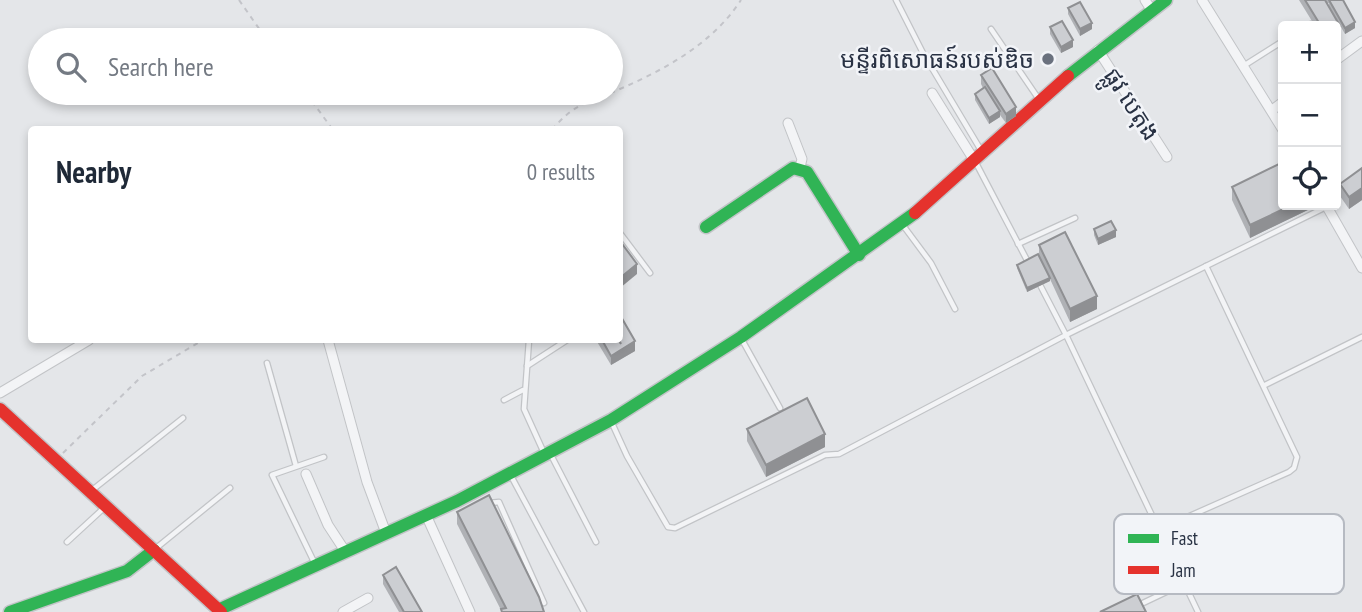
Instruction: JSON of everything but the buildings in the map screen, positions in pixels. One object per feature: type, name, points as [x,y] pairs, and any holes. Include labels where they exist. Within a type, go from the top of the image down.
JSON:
[{"type":"street","points":[[0,409],[219,611],[426,515],[460,506],[509,473],[611,420],[741,337],[859,255],[934,198],[1039,99],[1148,5],[1166,0]]},
{"type":"street","points":[[1202,0],[1278,121]]},
{"type":"street","points":[[1341,56],[1362,41]]},
{"type":"street","name":"ផ្លូវ បេតុង","points":[[1098,50],[1167,158]]},
{"type":"street","points":[[932,93],[978,157]]},
{"type":"street","points":[[1272,110],[1278,106]]},
{"type":"street","points":[[788,123],[801,154],[800,167]]},
{"type":"street","points":[[706,227],[793,167],[800,167],[807,172],[859,255]]},
{"type":"street","points":[[1328,210],[1362,268]]},
{"type":"street","points":[[0,393],[84,343]]},
{"type":"street","points":[[329,343],[367,482],[386,533]]},
{"type":"street","points":[[306,474],[328,525],[345,551]]},
{"type":"street","points":[[426,515],[470,612]]},
{"type":"street","points":[[10,612],[127,571],[154,550]]},
{"type":"street","points":[[344,612],[368,598]]},
{"type":"lane","points":[[896,0],[978,157],[1030,267]]},
{"type":"lane","points":[[991,29],[1039,99]]},
{"type":"lane","points":[[1245,65],[1278,44]]},
{"type":"lane","points":[[611,420],[627,456],[668,527],[675,528],[825,454],[839,454],[1066,335],[1318,210]]},
{"type":"lane","points":[[1018,244],[1075,218]]},
{"type":"lane","points":[[901,223],[932,263],[955,309]]},
{"type":"lane","points":[[623,237],[650,273]]},
{"type":"lane","points":[[1193,514],[1294,468],[1297,457],[1206,266]]},
{"type":"lane","points":[[1036,278],[1066,335],[1150,514]]},
{"type":"lane","points":[[741,337],[780,408]]},
{"type":"lane","points":[[1265,385],[1362,337]]},
{"type":"lane","points":[[529,343],[523,390],[524,410],[596,542]]},
{"type":"lane","points":[[527,367],[563,343]]},
{"type":"lane","points":[[267,363],[296,466]]},
{"type":"lane","points":[[504,400],[523,390]]},
{"type":"lane","points":[[89,492],[183,418]]},
{"type":"lane","points":[[316,565],[272,475],[324,457]]},
{"type":"lane","points":[[509,473],[584,612]]},
{"type":"lane","points":[[154,550],[230,488]]},
{"type":"lane","points":[[485,504],[495,500],[499,502],[544,603]]},
{"type":"lane","points":[[67,542],[105,506]]},
{"type":"lane","points":[[1143,603],[1162,594]]},
{"type":"lane","points":[[1188,594],[1198,612]]},
{"type":"path","points":[[239,0],[259,28]]},
{"type":"path","points":[[623,88],[659,72],[699,45],[730,17],[741,0]]},
{"type":"path","points":[[315,105],[330,126]]},
{"type":"path","points":[[555,126],[564,114],[577,105]]},
{"type":"path","points":[[74,442],[142,376],[197,343]]},
{"type":"traffic: fast","points":[[1068,76],[1166,0]]},
{"type":"traffic: fast","points":[[706,227],[793,168],[807,172],[859,255]]},
{"type":"traffic: fast","points":[[218,610],[457,501],[611,420],[741,337],[915,213]]},
{"type":"traffic: fast","points":[[10,612],[127,571],[154,550]]},
{"type":"traffic: jam","points":[[915,213],[1068,76]]},
{"type":"traffic: jam","points":[[0,409],[221,612]]},
{"type":"place","name":"មន្ទីរពិសោធន៍របស់ឌិច","points":[[1048,59]]}]
